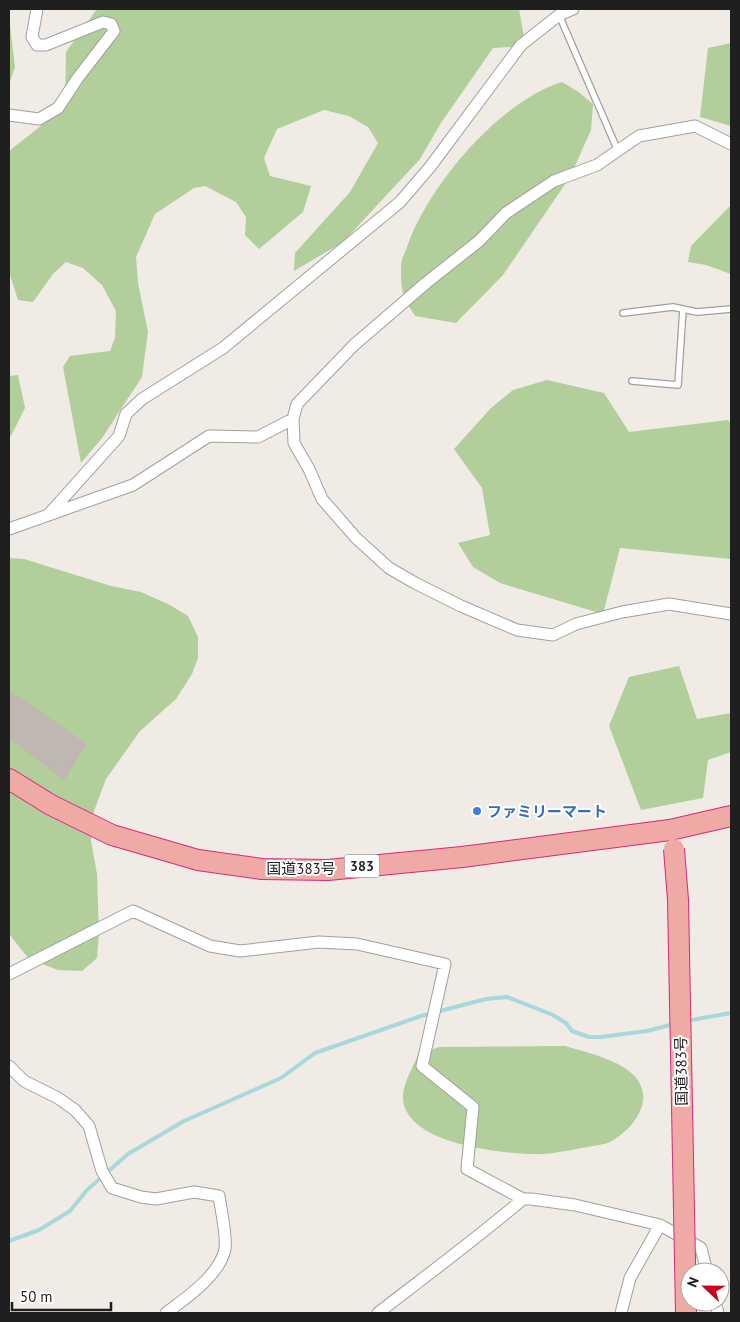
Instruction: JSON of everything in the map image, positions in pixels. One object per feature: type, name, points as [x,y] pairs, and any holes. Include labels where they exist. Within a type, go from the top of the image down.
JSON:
[{"type":"highway","name":"国道383号","points":[[9,779],[51,805],[112,835],[198,860],[262,869],[328,870],[462,856],[672,840],[731,816]]},
{"type":"highway","name":"国道383号","points":[[672,840],[678,900],[686,1313]]},
{"type":"street","points":[[9,115],[39,119],[58,108],[77,79],[114,31],[111,24],[103,22],[46,45],[37,45],[32,37],[37,9]]},
{"type":"street","points":[[49,514],[119,436],[126,414],[142,399],[223,348],[400,202],[430,167],[521,45],[559,15],[573,9]]},
{"type":"street","points":[[731,144],[696,126],[639,136],[597,165],[554,181],[506,213],[479,241],[426,283],[354,346],[297,404],[293,419],[294,443],[309,469],[322,499],[356,538],[389,568],[414,583],[461,606],[517,630],[552,635],[576,624],[613,614],[669,604],[731,614]]},
{"type":"street","points":[[9,529],[133,485],[209,436],[258,437],[293,419]]},
{"type":"street","points":[[9,974],[133,911],[210,946],[240,951],[318,942],[358,944],[445,964],[422,1066],[473,1107],[467,1169],[523,1199],[575,1205],[660,1225],[701,1248],[704,1262]]},
{"type":"street","points":[[9,1066],[24,1081],[58,1098],[75,1110],[90,1126],[102,1171],[112,1188],[156,1200],[194,1192],[219,1196],[223,1216],[225,1250],[216,1268],[196,1291],[166,1313]]},
{"type":"street","points":[[378,1313],[468,1245],[523,1199]]},
{"type":"street","points":[[622,1313],[630,1278],[660,1225]]},
{"type":"lane","points":[[559,15],[618,151]]},
{"type":"lane","points":[[623,313],[672,307],[696,312],[727,310],[731,308]]},
{"type":"lane","points":[[632,381],[678,385],[683,309]]},
{"type":"green space","points":[[97,9],[519,9],[524,37],[511,47],[493,48],[441,123],[420,159],[343,242],[294,271],[295,253],[350,192],[378,143],[368,127],[349,116],[324,110],[277,129],[264,158],[270,176],[311,186],[303,212],[259,249],[245,235],[246,217],[236,202],[205,186],[194,188],[155,214],[136,257],[138,283],[148,332],[142,377],[102,438],[81,463],[63,367],[70,356],[110,351],[115,338],[116,311],[102,285],[83,268],[66,262],[53,274],[33,302],[18,300],[9,272],[9,151],[65,107],[66,52]]},
{"type":"green space","points":[[9,17],[15,67],[9,85]]},
{"type":"green space","points":[[731,43],[731,126],[700,117],[708,48]]},
{"type":"green space","points":[[562,82],[593,104],[591,130],[570,177],[503,275],[456,323],[415,316],[403,293],[401,263],[418,221],[433,196],[450,171],[492,126],[515,107],[538,92]]},
{"type":"green space","points":[[731,205],[731,274],[706,265],[688,262],[691,246]]},
{"type":"green space","points":[[18,375],[25,408],[9,437],[9,376]]},
{"type":"green space","points":[[547,380],[604,393],[629,432],[728,420],[731,423],[731,559],[620,548],[603,614],[500,583],[473,567],[458,543],[490,535],[482,488],[454,449],[491,408],[513,390]]},
{"type":"green space","points":[[9,558],[24,559],[111,586],[141,592],[170,605],[188,616],[198,637],[198,658],[192,674],[176,699],[140,731],[106,779],[94,811],[91,841],[97,874],[99,934],[97,958],[82,971],[58,970],[29,959],[9,934]]},
{"type":"green space","points":[[679,666],[697,719],[731,713],[731,752],[708,760],[703,798],[641,810],[609,726],[629,677]]},
{"type":"green space","points":[[565,1046],[618,1064],[630,1072],[638,1081],[643,1092],[640,1112],[629,1127],[610,1142],[567,1151],[539,1154],[479,1148],[459,1144],[424,1129],[411,1118],[404,1105],[403,1093],[418,1055],[439,1047]]},
{"type":"building","points":[[9,690],[87,744],[64,780],[9,738]]},
{"type":"waterway","points":[[9,1241],[39,1230],[70,1211],[87,1190],[128,1154],[184,1121],[281,1078],[315,1053],[421,1016],[486,999],[507,997],[553,1015],[566,1023],[572,1031],[589,1037],[647,1031],[674,1024]]},
{"type":"waterway","points":[[686,1021],[731,1013]]},
{"type":"place","name":"ファミリーマート","points":[[477,811]]}]
